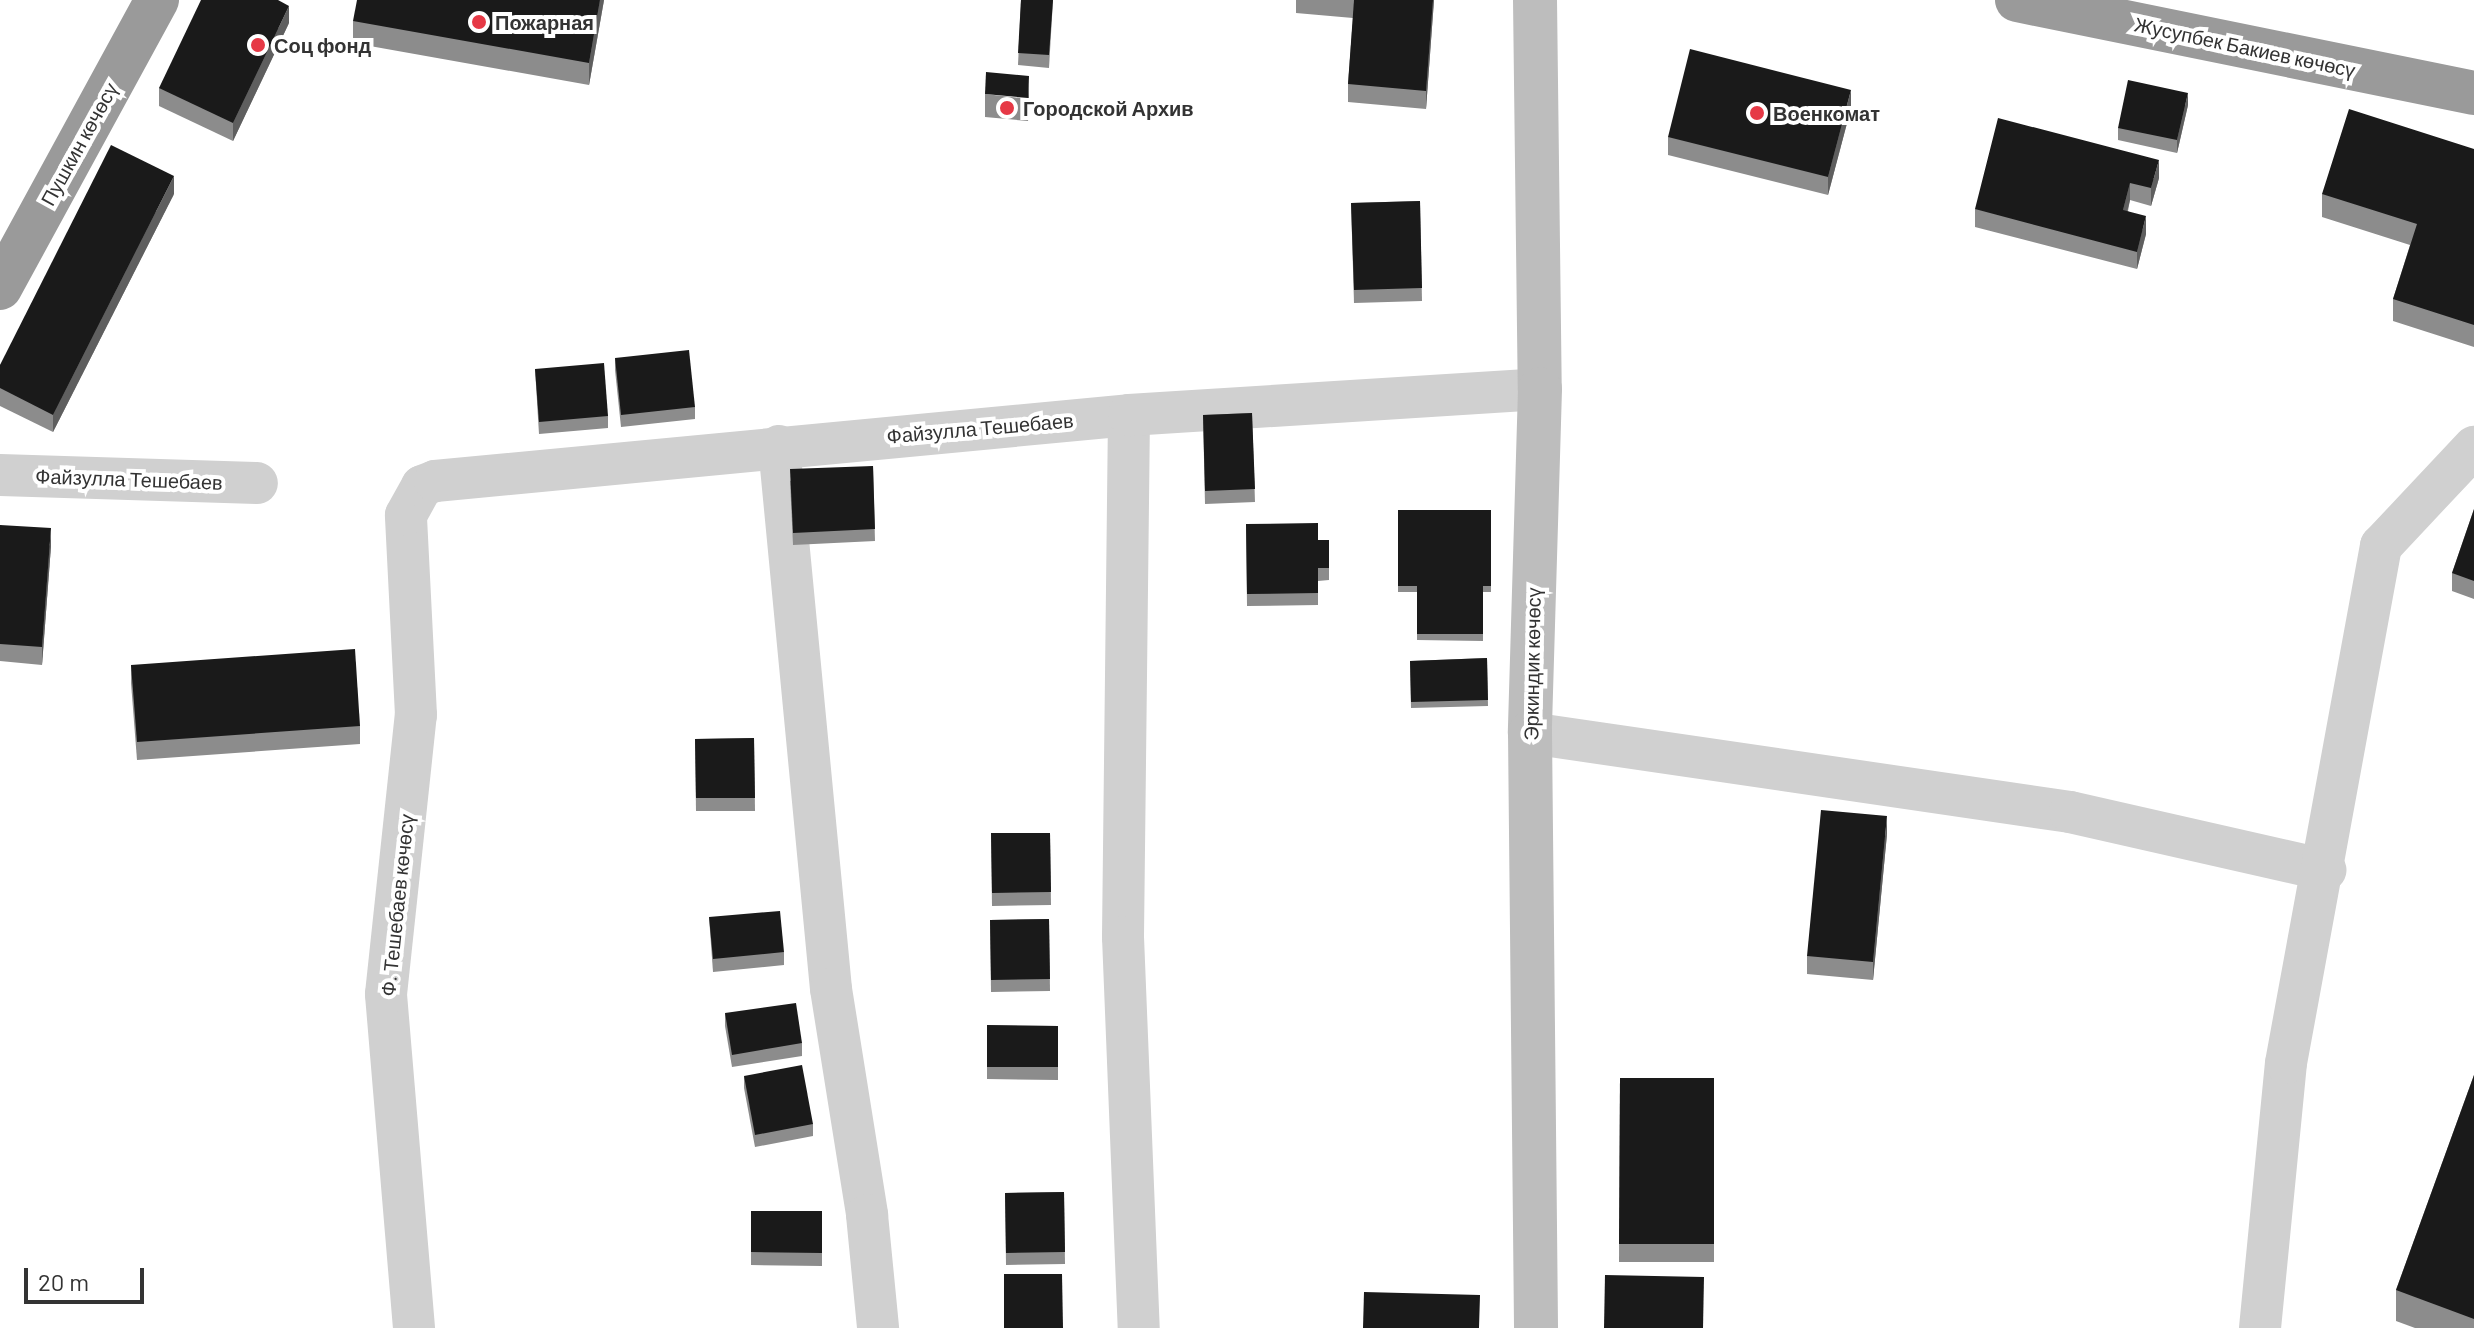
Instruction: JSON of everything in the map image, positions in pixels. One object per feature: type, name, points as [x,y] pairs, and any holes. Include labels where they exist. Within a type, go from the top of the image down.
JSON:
[{"type":"highway","name":"Пушкин көчөсү","points":[[0,288],[157,0]]},
{"type":"highway","name":"Жусупбек Бакиев көчөсү","points":[[2017,0],[2474,93]]},
{"type":"main road","name":"Эркиндик көчөсү","points":[[1535,0],[1540,389],[1530,733],[1536,1328]]},
{"type":"street","name":"Файзулла Тешебаев","points":[[422,486],[779,446],[1129,415],[1540,389]]},
{"type":"street","points":[[1129,415],[1123,937],[1139,1328]]},
{"type":"street","points":[[779,446],[831,989],[867,1215],[878,1328]]},
{"type":"street","points":[[2260,1328],[2286,1063],[2325,870],[2381,546],[2474,447]]},
{"type":"street","name":"Файзулла Тешебаев","points":[[0,475],[257,483]]},
{"type":"street","name":"Ф. Тешебаев көчөсү","points":[[414,1328],[386,994],[416,715],[406,515],[422,486]]},
{"type":"street","points":[[1530,733],[2070,812],[2325,870]]},
{"type":"building","points":[[201,0],[278,0],[289,6],[233,123],[159,88]]},
{"type":"building","name":"Пожарная","points":[[357,0],[600,0],[589,63],[353,21]]},
{"type":"building","points":[[1021,0],[1053,0],[1049,55],[1018,53]]},
{"type":"building","points":[[1354,0],[1433,0],[1426,91],[1348,84]]},
{"type":"building","points":[[1690,49],[1851,90],[1828,177],[1668,137]]},
{"type":"building","points":[[986,72],[1029,76],[1028,98],[985,94]]},
{"type":"building","points":[[2128,80],[2188,93],[2177,140],[2118,128]]},
{"type":"building","points":[[2349,109],[2474,149],[2474,325],[2393,299],[2417,224],[2322,194]]},
{"type":"building","points":[[1998,118],[2159,160],[2151,188],[2130,183],[2123,210],[2146,216],[2137,252],[1975,209]]},
{"type":"building","points":[[111,145],[174,176],[53,415],[0,388],[0,365]]},
{"type":"building","points":[[1420,201],[1422,288],[1354,290],[1351,203]]},
{"type":"building","points":[[689,350],[695,407],[621,415],[615,358]]},
{"type":"building","points":[[604,363],[608,416],[539,422],[535,369]]},
{"type":"building","points":[[1252,413],[1255,489],[1205,491],[1203,415]]},
{"type":"building","points":[[873,466],[875,529],[793,533],[790,469]]},
{"type":"building","points":[[2474,509],[2474,581],[2452,573]]},
{"type":"building","points":[[1398,510],[1491,510],[1491,586],[1483,586],[1483,634],[1417,634],[1417,586],[1398,586]]},
{"type":"building","points":[[1318,523],[1318,540],[1329,540],[1329,568],[1318,568],[1318,593],[1247,594],[1246,524]]},
{"type":"building","points":[[0,525],[51,528],[42,647],[0,644]]},
{"type":"building","points":[[355,649],[360,726],[137,742],[131,665]]},
{"type":"building","points":[[1487,658],[1488,700],[1411,702],[1410,661]]},
{"type":"building","points":[[754,738],[755,798],[696,798],[695,739]]},
{"type":"building","points":[[1821,810],[1887,816],[1873,962],[1807,956]]},
{"type":"building","points":[[991,833],[1050,833],[1051,892],[992,893]]},
{"type":"building","points":[[780,911],[784,952],[713,959],[709,917]]},
{"type":"building","points":[[1049,919],[1050,979],[991,980],[990,920]]},
{"type":"building","points":[[796,1003],[802,1043],[732,1055],[725,1013]]},
{"type":"building","points":[[987,1025],[1058,1026],[1058,1067],[987,1067]]},
{"type":"building","points":[[802,1065],[813,1124],[755,1135],[744,1076]]},
{"type":"building","points":[[2474,1075],[2474,1319],[2396,1290]]},
{"type":"building","points":[[1620,1078],[1714,1078],[1714,1244],[1619,1244]]},
{"type":"building","points":[[1064,1192],[1065,1252],[1006,1253],[1005,1193]]},
{"type":"building","points":[[751,1211],[822,1211],[822,1253],[751,1252]]},
{"type":"building","points":[[1004,1274],[1062,1274],[1063,1328],[1004,1328]]},
{"type":"building","points":[[1605,1275],[1704,1277],[1703,1328],[1604,1328]]},
{"type":"building","points":[[1364,1292],[1480,1295],[1479,1328],[1363,1328]]},
{"type":"place","name":"Пожарная","points":[[479,22]]},
{"type":"place","name":"Соц фонд","points":[[258,45]]},
{"type":"place","name":"Городской Архив","points":[[1007,108]]},
{"type":"place","name":"Военкомат","points":[[1757,113]]}]
